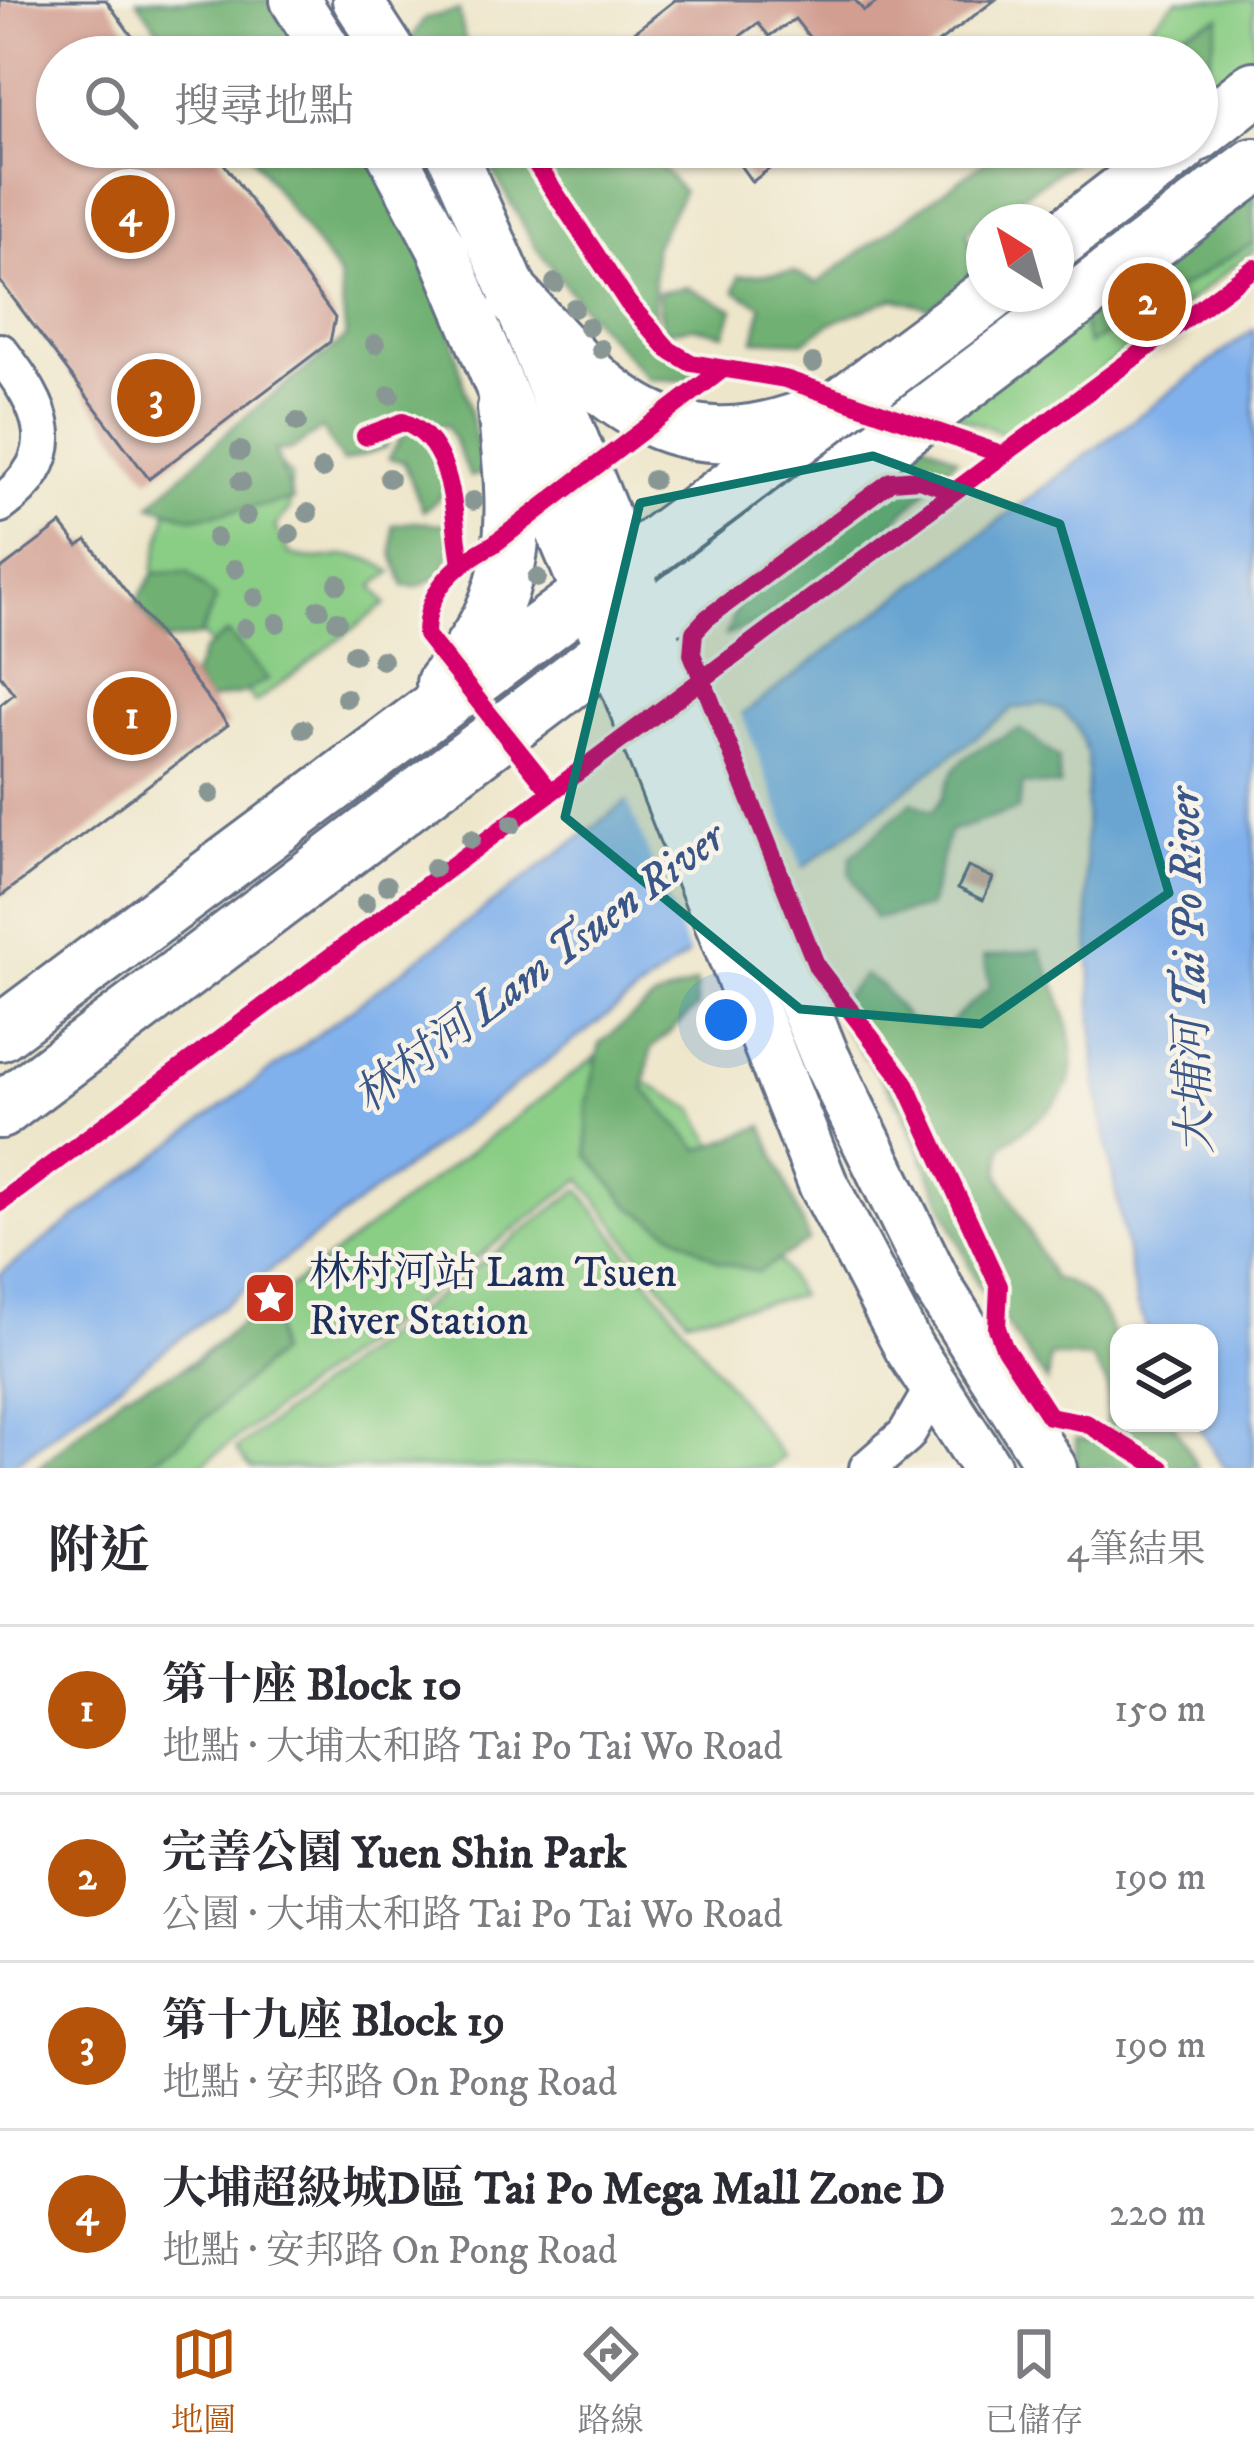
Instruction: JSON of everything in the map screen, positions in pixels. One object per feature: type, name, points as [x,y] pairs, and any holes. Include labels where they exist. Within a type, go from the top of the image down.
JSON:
[{"type":"main road","points":[[295,0],[318,36]]},
{"type":"main road","points":[[357,0],[380,36]]},
{"type":"main road","points":[[1218,117],[1254,89]]},
{"type":"main road","points":[[0,1111],[640,660],[1254,166]]},
{"type":"main road","points":[[399,168],[442,249],[505,408],[608,584]]},
{"type":"main road","points":[[457,168],[517,301],[608,584],[640,660],[780,943],[888,1194],[939,1289],[1052,1468]]},
{"type":"main road","points":[[1074,229],[1153,168]]},
{"type":"main road","points":[[517,301],[590,381],[640,415],[698,434],[747,436],[857,398]]},
{"type":"main road","points":[[0,1033],[968,312]]},
{"type":"main road","points":[[386,747],[469,656],[500,604],[512,537],[505,408]]},
{"type":"main road","points":[[640,660],[741,974],[823,1184],[934,1387],[977,1454]]},
{"type":"street","points":[[0,352],[30,395],[43,440],[34,471],[0,504]]},
{"type":"street","points":[[877,1461],[918,1420],[934,1387]]},
{"type":"street","points":[[877,1461],[939,1438],[977,1454]]},
{"type":"highlighted area","points":[[873,456],[1060,524],[1169,893],[981,1024],[800,1009],[565,817],[640,503]]},
{"type":"green space","points":[[137,0],[270,0],[300,36],[162,36]]},
{"type":"green space","points":[[1177,0],[1254,0],[1254,53],[1218,81],[1218,36],[1160,36],[1151,24]]},
{"type":"green space","points":[[459,10],[464,36],[413,36],[425,18]]},
{"type":"green space","points":[[1220,17],[1215,36],[1171,36]]},
{"type":"green space","points":[[1254,134],[1254,242],[1088,345],[1074,274],[1154,203],[1202,168],[1218,168],[1218,158]]},
{"type":"green space","points":[[260,168],[383,168],[444,301],[484,473],[470,477],[447,425],[394,422],[386,447],[343,462],[322,429],[291,450],[275,450],[293,500],[192,518],[150,505],[236,424],[346,338],[339,276]]},
{"type":"green space","points":[[491,168],[663,168],[683,192],[654,247],[654,327],[700,381],[649,379],[586,312],[537,249]]},
{"type":"green space","points":[[976,168],[1064,168],[1009,204],[966,204],[966,285],[930,308],[894,298],[831,323],[803,342],[754,340],[762,306],[735,291],[739,276],[794,272],[817,283]]},
{"type":"green space","points":[[1254,190],[1254,250],[1015,438],[954,414]]},
{"type":"green space","points":[[687,287],[733,309],[725,334],[694,327],[663,331],[658,292]]},
{"type":"green space","points":[[432,429],[447,475],[443,493],[423,511],[404,462],[389,458],[405,430]]},
{"type":"green space","points":[[917,437],[957,458],[880,535],[820,584],[758,623],[726,635],[749,573]]},
{"type":"green space","points":[[262,462],[281,466],[291,476],[289,510],[275,527],[290,554],[317,559],[361,557],[392,572],[373,586],[386,604],[255,703],[153,570],[169,505]]},
{"type":"green space","points":[[393,525],[460,525],[442,574],[418,587],[404,586],[393,554]]},
{"type":"green space","points":[[188,572],[216,599],[200,636],[165,641],[136,602],[154,573]]},
{"type":"green space","points":[[228,633],[268,679],[241,694],[209,700],[192,678],[203,651]]},
{"type":"green space","points":[[1020,729],[1058,758],[1060,786],[1023,784],[1018,809],[949,832],[929,907],[875,919],[850,874],[851,856],[912,802],[932,811],[960,763]]},
{"type":"green space","points":[[1039,950],[1059,995],[1072,1048],[1066,1089],[1051,1108],[1002,1146],[999,1174],[1053,1278],[1076,1287],[1105,1316],[1110,1328],[1110,1432],[1178,1432],[1198,1468],[1076,1468],[1076,1439],[1105,1442],[1108,1387],[1092,1359],[1050,1356],[1047,1382],[977,1284],[902,1109],[831,1009],[864,975],[882,986],[908,1020],[945,1027],[990,987],[984,957]]},
{"type":"green space","points":[[696,983],[697,1007],[651,1049],[644,1089],[700,1150],[763,1126],[809,1241],[758,1272],[720,1262],[631,1207],[588,1155],[587,1105],[600,1043],[653,1000]]},
{"type":"green space","points":[[597,1056],[694,1109],[799,1296],[687,1318],[581,1179],[197,1468],[50,1468]]},
{"type":"green space","points":[[579,1189],[783,1457],[769,1468],[251,1468],[236,1449]]},
{"type":"green space","points":[[272,1297],[277,1353],[175,1446],[139,1468],[38,1468],[124,1393],[193,1365]]},
{"type":"water","points":[[1254,329],[1254,1468],[1225,1468],[1202,1432],[1218,1432],[1218,1324],[1145,1324],[1137,1306],[1096,1084],[1085,847],[1088,755],[1076,725],[1062,711],[1041,704],[1013,709],[8,1468],[0,1468],[0,1274]]},
{"type":"pier","points":[[739,708],[805,875],[692,961],[625,794]]},
{"type":"building","points":[[0,0],[106,0],[132,36],[36,36],[36,168],[227,168],[335,318],[330,342],[149,479],[0,281]]},
{"type":"building","points":[[675,0],[855,0],[864,11],[880,0],[995,0],[947,36],[808,36],[795,19],[769,36],[758,23],[740,36],[629,36]]},
{"type":"building","points":[[742,168],[770,168],[752,182]]},
{"type":"building","points":[[61,524],[78,546],[87,540],[228,725],[0,897],[0,705],[14,694],[0,675],[0,570]]},
{"type":"building","points":[[968,867],[993,878],[983,900],[958,888]]},
{"type":"cycle path","points":[[539,168],[628,303],[669,350],[691,363],[785,379],[1001,454]]},
{"type":"cycle path","points":[[0,1203],[1254,268]]},
{"type":"cycle path","points":[[551,792],[426,635],[431,604],[467,560],[723,369]]},
{"type":"cycle path","points":[[365,436],[403,422],[433,445],[449,481],[461,562]]},
{"type":"cycle path","points":[[954,491],[919,479],[891,481],[707,618],[694,632],[692,654],[817,967],[905,1082],[999,1286],[997,1328],[1004,1347],[1049,1416],[1086,1423],[1161,1468]]},
{"type":"place","name":"大埔超級城D區 Tai Po Mega Mall Zone D","points":[[130,214]]},
{"type":"place","name":"完善公園 Yuen Shin Park","points":[[1147,302]]},
{"type":"place","name":"第十九座 Block 19","points":[[156,398]]},
{"type":"place","name":"第十座 Block 10","points":[[132,716]]},
{"type":"place","name":"林村河站 Lam Tsuen River Station","points":[[270,1298]]},
{"type":"water label","name":"林村河 Lam Tsuen River","points":[[540,968]]},
{"type":"water label","name":"大埔河 Tai Po River","points":[[1191,971]]}]
